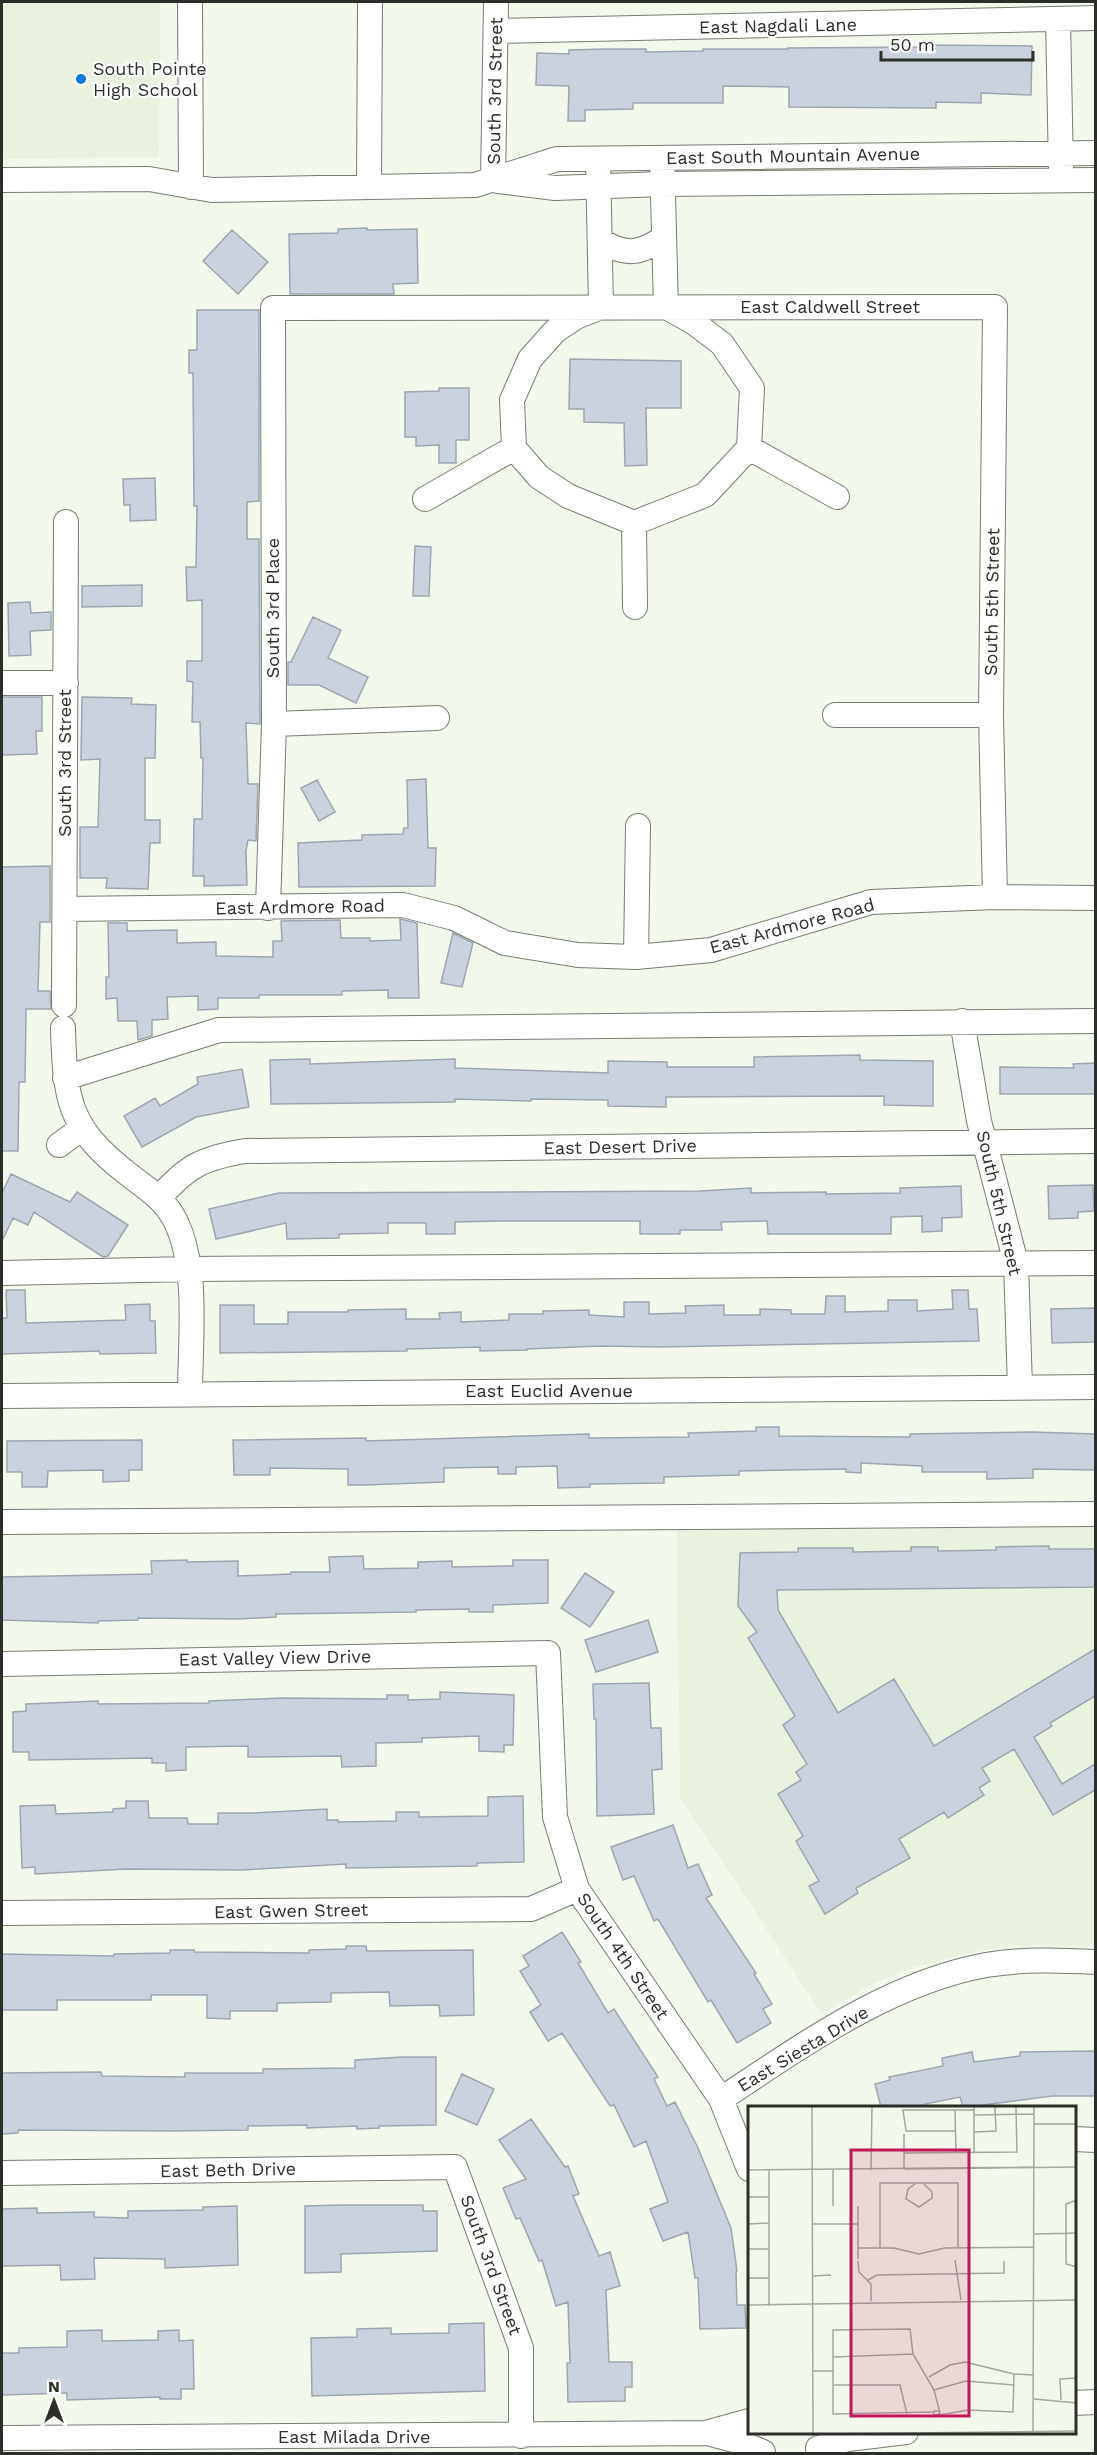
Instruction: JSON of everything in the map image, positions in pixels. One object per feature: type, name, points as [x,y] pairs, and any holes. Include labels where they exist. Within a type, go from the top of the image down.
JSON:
[{"type":"street","points":[[190,2],[191,187]]},
{"type":"street","points":[[369,187],[370,2]]},
{"type":"street","name":"South 3rd Street","points":[[493,180],[496,2]]},
{"type":"street","name":"East Nagdali Lane","points":[[496,31],[969,12],[1058,19],[1095,18]]},
{"type":"street","points":[[1058,19],[1061,180]]},
{"type":"street","name":"East South Mountain Avenue","points":[[2,180],[149,180],[212,190],[475,185],[557,159],[1095,153]]},
{"type":"street","points":[[662,158],[666,307]]},
{"type":"street","points":[[598,159],[601,308]]},
{"type":"street","name":"East South Mountain Avenue","points":[[493,180],[555,188],[663,184],[1095,180]]},
{"type":"street","points":[[601,241],[616,250],[646,250],[663,238]]},
{"type":"street","name":"East Caldwell Street","points":[[666,307],[693,322],[722,344],[752,388],[750,448]]},
{"type":"street","name":"East Caldwell Street","points":[[273,308],[995,307]]},
{"type":"street","name":"South 5th Street","points":[[995,307],[991,715],[995,897]]},
{"type":"street","name":"South 3rd Place","points":[[268,908],[274,724],[273,308]]},
{"type":"street","name":"East Caldwell Street","points":[[514,448],[512,400],[530,359],[555,331],[576,316],[601,308]]},
{"type":"street","points":[[425,499],[514,448],[539,477],[568,496],[634,523],[705,495],[750,448],[837,497]]},
{"type":"street","name":"South 3rd Street","points":[[66,522],[64,1016],[67,1094],[81,1129],[103,1153],[160,1197],[175,1219],[184,1241],[190,1269],[190,1394]]},
{"type":"street","points":[[634,523],[635,607]]},
{"type":"street","points":[[2,683],[66,683]]},
{"type":"street","points":[[835,716],[991,715]]},
{"type":"street","points":[[274,724],[436,718]]},
{"type":"street","points":[[636,957],[638,826]]},
{"type":"street","name":"East Ardmore Road","points":[[65,909],[404,905],[454,918],[505,943],[578,956],[636,957],[711,950],[871,902],[995,897],[1095,898]]},
{"type":"street","name":"South 5th Street","points":[[962,1021],[979,1121],[1016,1263],[1020,1387]]},
{"type":"street","points":[[65,1078],[219,1030],[1095,1021]]},
{"type":"street","points":[[59,1145],[81,1129]]},
{"type":"street","name":"East Desert Drive","points":[[160,1197],[190,1167],[219,1156],[245,1151],[1095,1141]]},
{"type":"street","points":[[2,1273],[190,1269],[1095,1263]]},
{"type":"street","name":"East Euclid Avenue","points":[[2,1396],[1095,1386]]},
{"type":"street","points":[[2,1522],[1095,1514]]},
{"type":"street","name":"East Valley View Drive","points":[[2,1664],[548,1653]]},
{"type":"street","name":"South 4th Street","points":[[548,1653],[555,1817],[577,1889],[721,2099],[748,2166]]},
{"type":"street","name":"East Gwen Street","points":[[2,1913],[531,1909],[577,1889]]},
{"type":"street","name":"East Siesta Drive","points":[[721,2099],[804,2044],[860,2011],[918,1986],[985,1965],[1059,1960],[1095,1962]]},
{"type":"street","points":[[1076,2139],[1095,2139]]},
{"type":"street","name":"South 3rd Street","points":[[455,2167],[521,2348],[521,2436]]},
{"type":"street","name":"East Beth Drive","points":[[2,2173],[455,2167]]},
{"type":"street","points":[[1076,2403],[1095,2402]]},
{"type":"street","name":"East Milada Drive","points":[[2,2438],[706,2433],[748,2421]]},
{"type":"street","name":"East Milada Drive","points":[[706,2433],[762,2446]]},
{"type":"street","points":[[818,2445],[884,2434]]},
{"type":"shaded area","name":"South Pointe High School","points":[[2,2],[160,2],[159,157],[2,159]]},
{"type":"shaded area","points":[[1095,1517],[1095,1946],[1014,1945],[960,1955],[912,1968],[874,1983],[822,2014],[680,1798],[677,1523]]},
{"type":"building","points":[[922,45],[1032,46],[1031,95],[981,93],[981,103],[936,102],[936,108],[789,107],[789,87],[723,86],[723,103],[633,103],[633,109],[585,110],[585,121],[568,121],[569,86],[536,85],[537,53],[569,54],[569,50],[606,49],[646,49],[646,52],[703,51],[703,49],[922,47]]},
{"type":"building","points":[[367,228],[367,230],[417,229],[418,283],[393,284],[394,294],[290,294],[289,234],[338,233],[338,229]]},
{"type":"building","points":[[232,230],[268,262],[238,294],[203,261]]},
{"type":"building","points":[[197,310],[259,310],[259,501],[247,502],[247,539],[259,539],[260,724],[246,723],[248,784],[258,784],[256,841],[248,840],[246,851],[247,885],[204,886],[204,876],[193,876],[194,819],[202,819],[203,758],[201,758],[200,722],[192,722],[193,682],[187,681],[187,661],[202,661],[202,600],[187,601],[186,567],[196,567],[197,506],[194,506],[193,373],[189,373],[189,350],[197,350]]},
{"type":"building","points":[[570,359],[681,361],[681,408],[646,408],[647,465],[625,466],[624,423],[584,422],[584,409],[569,409]]},
{"type":"building","points":[[439,388],[469,388],[469,440],[456,440],[456,463],[439,463],[439,445],[416,446],[416,437],[405,437],[405,392],[439,391]]},
{"type":"building","points":[[155,478],[156,520],[130,521],[130,505],[124,505],[123,479]]},
{"type":"building","points":[[415,546],[431,547],[429,596],[413,596]]},
{"type":"building","points":[[142,585],[142,606],[82,607],[82,586]]},
{"type":"building","points":[[30,602],[31,613],[51,612],[51,630],[30,631],[31,655],[9,656],[8,603]]},
{"type":"building","points":[[313,617],[341,630],[328,658],[368,677],[356,703],[319,685],[288,685],[288,662],[291,662]]},
{"type":"building","points":[[2,697],[42,697],[42,731],[36,731],[37,754],[2,755]]},
{"type":"building","points":[[82,697],[132,698],[131,704],[156,705],[155,758],[145,758],[145,820],[160,820],[160,843],[150,843],[148,889],[106,888],[107,878],[80,878],[80,827],[98,827],[100,759],[81,760]]},
{"type":"building","points":[[426,779],[428,848],[436,848],[435,886],[299,887],[298,843],[362,840],[362,835],[403,834],[404,828],[408,828],[407,780]]},
{"type":"building","points":[[317,780],[335,812],[319,821],[301,788]]},
{"type":"building","points":[[50,866],[50,922],[40,922],[38,991],[50,991],[51,1009],[26,1009],[25,1082],[19,1082],[18,1151],[2,1151],[2,867]]},
{"type":"building","points":[[400,919],[417,923],[419,998],[388,998],[388,990],[342,991],[342,995],[259,995],[259,998],[218,998],[218,1009],[198,1010],[198,996],[167,997],[168,1019],[152,1020],[152,1036],[138,1040],[137,1021],[118,1021],[117,998],[106,999],[106,977],[109,977],[108,923],[127,923],[127,931],[177,930],[177,943],[216,942],[216,956],[273,957],[273,941],[282,941],[281,921],[340,920],[341,938],[370,938],[370,941],[401,940]]},
{"type":"building","points":[[453,933],[473,943],[462,987],[441,983]]},
{"type":"building","points":[[860,1055],[860,1060],[933,1061],[933,1106],[884,1105],[884,1096],[666,1097],[666,1107],[608,1106],[608,1100],[531,1099],[531,1101],[455,1099],[455,1102],[271,1104],[270,1060],[310,1059],[310,1064],[455,1059],[455,1068],[608,1073],[608,1061],[667,1062],[667,1067],[754,1067],[754,1057]]},
{"type":"building","points":[[1095,1063],[1095,1094],[1000,1094],[1000,1067],[1074,1068],[1073,1064]]},
{"type":"building","points":[[242,1069],[249,1107],[196,1117],[142,1147],[124,1116],[155,1098],[160,1106],[198,1084],[197,1077]]},
{"type":"building","points":[[11,1174],[70,1202],[77,1192],[128,1225],[108,1256],[103,1257],[34,1212],[28,1225],[13,1218],[2,1241],[2,1193]]},
{"type":"building","points":[[1093,1185],[1094,1211],[1078,1212],[1078,1218],[1049,1219],[1048,1186]]},
{"type":"building","points":[[961,1186],[962,1217],[942,1218],[942,1231],[922,1232],[922,1216],[891,1217],[891,1234],[768,1234],[767,1221],[721,1222],[722,1230],[680,1230],[680,1234],[640,1234],[640,1221],[498,1221],[455,1222],[455,1234],[426,1234],[426,1223],[388,1223],[388,1233],[339,1234],[339,1238],[287,1239],[286,1223],[216,1239],[209,1209],[279,1193],[700,1191],[751,1188],[751,1193],[826,1192],[826,1194],[900,1193],[900,1188]]},
{"type":"building","points":[[6,1290],[25,1290],[26,1323],[126,1320],[125,1305],[150,1304],[150,1321],[155,1321],[156,1353],[100,1354],[99,1351],[2,1354],[2,1318],[7,1318]]},
{"type":"building","points":[[952,1290],[968,1290],[969,1309],[977,1309],[979,1341],[601,1346],[480,1351],[480,1347],[407,1349],[407,1351],[220,1353],[220,1305],[254,1305],[254,1324],[288,1324],[288,1312],[406,1309],[406,1319],[440,1319],[439,1313],[461,1312],[461,1322],[509,1320],[509,1314],[543,1314],[543,1311],[589,1310],[589,1315],[624,1317],[624,1302],[649,1302],[649,1314],[686,1313],[685,1306],[724,1305],[724,1315],[760,1315],[760,1309],[791,1310],[791,1314],[825,1314],[826,1296],[845,1296],[845,1312],[888,1311],[888,1300],[917,1300],[917,1311],[953,1309]]},
{"type":"building","points":[[1095,1308],[1095,1342],[1052,1343],[1051,1309]]},
{"type":"building","points":[[756,1427],[779,1427],[779,1436],[910,1437],[910,1434],[1032,1432],[1095,1434],[1095,1470],[1033,1469],[1033,1478],[987,1479],[987,1472],[922,1472],[922,1466],[861,1463],[861,1473],[846,1472],[846,1469],[739,1471],[739,1475],[664,1477],[664,1483],[590,1484],[590,1487],[558,1488],[557,1466],[516,1467],[516,1474],[498,1474],[498,1467],[444,1468],[444,1482],[366,1485],[348,1485],[348,1469],[270,1468],[270,1475],[234,1475],[233,1440],[366,1438],[366,1441],[589,1434],[589,1438],[689,1437],[688,1433],[756,1431]]},
{"type":"building","points":[[142,1440],[142,1470],[129,1470],[129,1481],[103,1482],[103,1470],[48,1471],[47,1487],[22,1487],[22,1472],[7,1472],[7,1441]]},
{"type":"building","points":[[1049,1546],[1049,1549],[1095,1549],[1095,1587],[777,1590],[778,1610],[838,1713],[894,1679],[934,1746],[1095,1649],[1095,1696],[1050,1723],[1052,1726],[1034,1737],[1062,1784],[1095,1764],[1095,1790],[1053,1815],[1014,1749],[982,1768],[990,1781],[979,1788],[984,1795],[948,1818],[944,1812],[899,1839],[910,1858],[856,1888],[858,1893],[825,1914],[809,1886],[819,1881],[796,1841],[803,1836],[778,1794],[801,1780],[796,1772],[807,1764],[783,1725],[795,1716],[748,1638],[757,1632],[738,1606],[740,1553],[798,1552],[798,1548],[853,1548],[853,1552],[911,1551],[911,1547],[938,1547],[938,1551]]},
{"type":"building","points":[[363,1556],[364,1569],[418,1568],[418,1562],[452,1561],[452,1567],[513,1566],[513,1560],[548,1560],[548,1603],[493,1605],[493,1612],[469,1612],[469,1609],[416,1610],[416,1612],[276,1614],[276,1617],[239,1619],[138,1618],[138,1620],[98,1621],[98,1623],[2,1620],[2,1577],[152,1574],[151,1561],[187,1560],[187,1562],[238,1561],[238,1576],[330,1572],[329,1557]]},
{"type":"building","points":[[585,1573],[614,1592],[590,1627],[561,1608]]},
{"type":"building","points":[[648,1620],[658,1652],[596,1672],[585,1640]]},
{"type":"building","points":[[649,1683],[651,1728],[661,1728],[662,1769],[652,1770],[654,1814],[597,1816],[596,1719],[594,1719],[593,1684]]},
{"type":"building","points":[[440,1692],[514,1695],[513,1745],[504,1745],[504,1752],[479,1751],[479,1736],[422,1738],[422,1742],[376,1743],[376,1766],[342,1767],[341,1756],[248,1757],[248,1746],[186,1747],[186,1770],[166,1771],[166,1763],[152,1763],[152,1758],[29,1760],[29,1752],[13,1752],[13,1712],[26,1711],[26,1704],[98,1701],[98,1704],[209,1703],[209,1701],[282,1698],[387,1699],[387,1695],[408,1695],[408,1700],[440,1699]]},
{"type":"building","points":[[523,1796],[524,1862],[477,1863],[477,1866],[346,1868],[346,1864],[241,1870],[127,1869],[35,1874],[35,1867],[22,1868],[20,1806],[55,1805],[56,1814],[113,1812],[113,1809],[126,1808],[126,1801],[148,1801],[149,1818],[187,1818],[188,1824],[218,1824],[218,1813],[327,1809],[327,1820],[338,1820],[338,1822],[396,1821],[396,1812],[419,1812],[419,1817],[488,1816],[488,1797]]},
{"type":"building","points":[[673,1825],[688,1868],[698,1864],[712,1895],[706,1898],[756,1973],[754,1974],[772,2004],[763,2009],[771,2023],[737,2043],[711,2000],[708,2002],[658,1919],[654,1921],[634,1876],[623,1880],[611,1847]]},
{"type":"building","points":[[562,1932],[608,2013],[614,2009],[658,2077],[654,2079],[667,2106],[675,2102],[698,2148],[731,2228],[737,2271],[737,2305],[745,2305],[746,2328],[700,2329],[698,2278],[695,2278],[688,2232],[663,2241],[650,2209],[668,2202],[646,2141],[634,2147],[614,2105],[610,2106],[562,2033],[548,2041],[530,2012],[541,2005],[520,1971],[529,1966],[523,1956]]},
{"type":"building","points":[[346,1946],[366,1946],[367,1951],[473,1950],[474,2015],[440,2016],[439,2005],[390,2006],[389,1992],[331,1993],[331,2002],[277,2003],[277,2011],[230,2011],[230,2019],[207,2018],[207,1995],[151,1995],[151,2000],[57,2000],[57,2010],[2,2010],[2,1954],[114,1956],[114,1954],[170,1953],[170,1950],[309,1953],[309,1950],[346,1949]]},
{"type":"building","points":[[1095,2051],[1095,2096],[1052,2096],[983,2106],[963,2106],[960,2097],[925,2104],[926,2106],[881,2106],[875,2084],[890,2080],[889,2077],[943,2066],[942,2058],[972,2052],[974,2062],[1020,2056],[1020,2052]]},
{"type":"building","points":[[436,2057],[436,2125],[379,2126],[379,2128],[357,2129],[357,2126],[307,2128],[307,2125],[248,2126],[248,2130],[18,2130],[18,2133],[2,2134],[2,2073],[101,2072],[102,2076],[185,2077],[185,2073],[263,2073],[263,2069],[355,2068],[355,2060]]},
{"type":"building","points":[[462,2074],[494,2089],[477,2125],[445,2111]]},
{"type":"building","points":[[531,2119],[565,2167],[568,2166],[579,2194],[573,2196],[599,2256],[610,2252],[620,2286],[606,2290],[609,2362],[632,2362],[632,2387],[625,2387],[625,2401],[568,2402],[567,2363],[570,2363],[568,2302],[556,2306],[542,2260],[539,2261],[520,2218],[516,2219],[503,2188],[526,2179],[499,2140]]},
{"type":"building","points":[[423,2205],[423,2211],[437,2211],[437,2251],[341,2254],[341,2272],[305,2273],[305,2206]]},
{"type":"building","points":[[237,2206],[238,2265],[165,2268],[165,2259],[94,2258],[95,2279],[61,2280],[60,2265],[2,2266],[2,2209],[37,2208],[37,2213],[94,2212],[94,2217],[128,2218],[128,2211],[203,2210],[203,2207]]},
{"type":"building","points":[[484,2323],[485,2391],[312,2396],[311,2338],[357,2337],[357,2329],[391,2328],[391,2334],[449,2333],[449,2324]]},
{"type":"building","points":[[102,2330],[102,2341],[158,2340],[158,2331],[179,2330],[179,2341],[193,2340],[194,2389],[181,2389],[181,2399],[160,2399],[160,2397],[67,2400],[67,2393],[2,2395],[2,2353],[19,2353],[19,2348],[67,2347],[67,2331]]},
{"type":"place","name":"South Pointe High School","points":[[81,79]]}]
